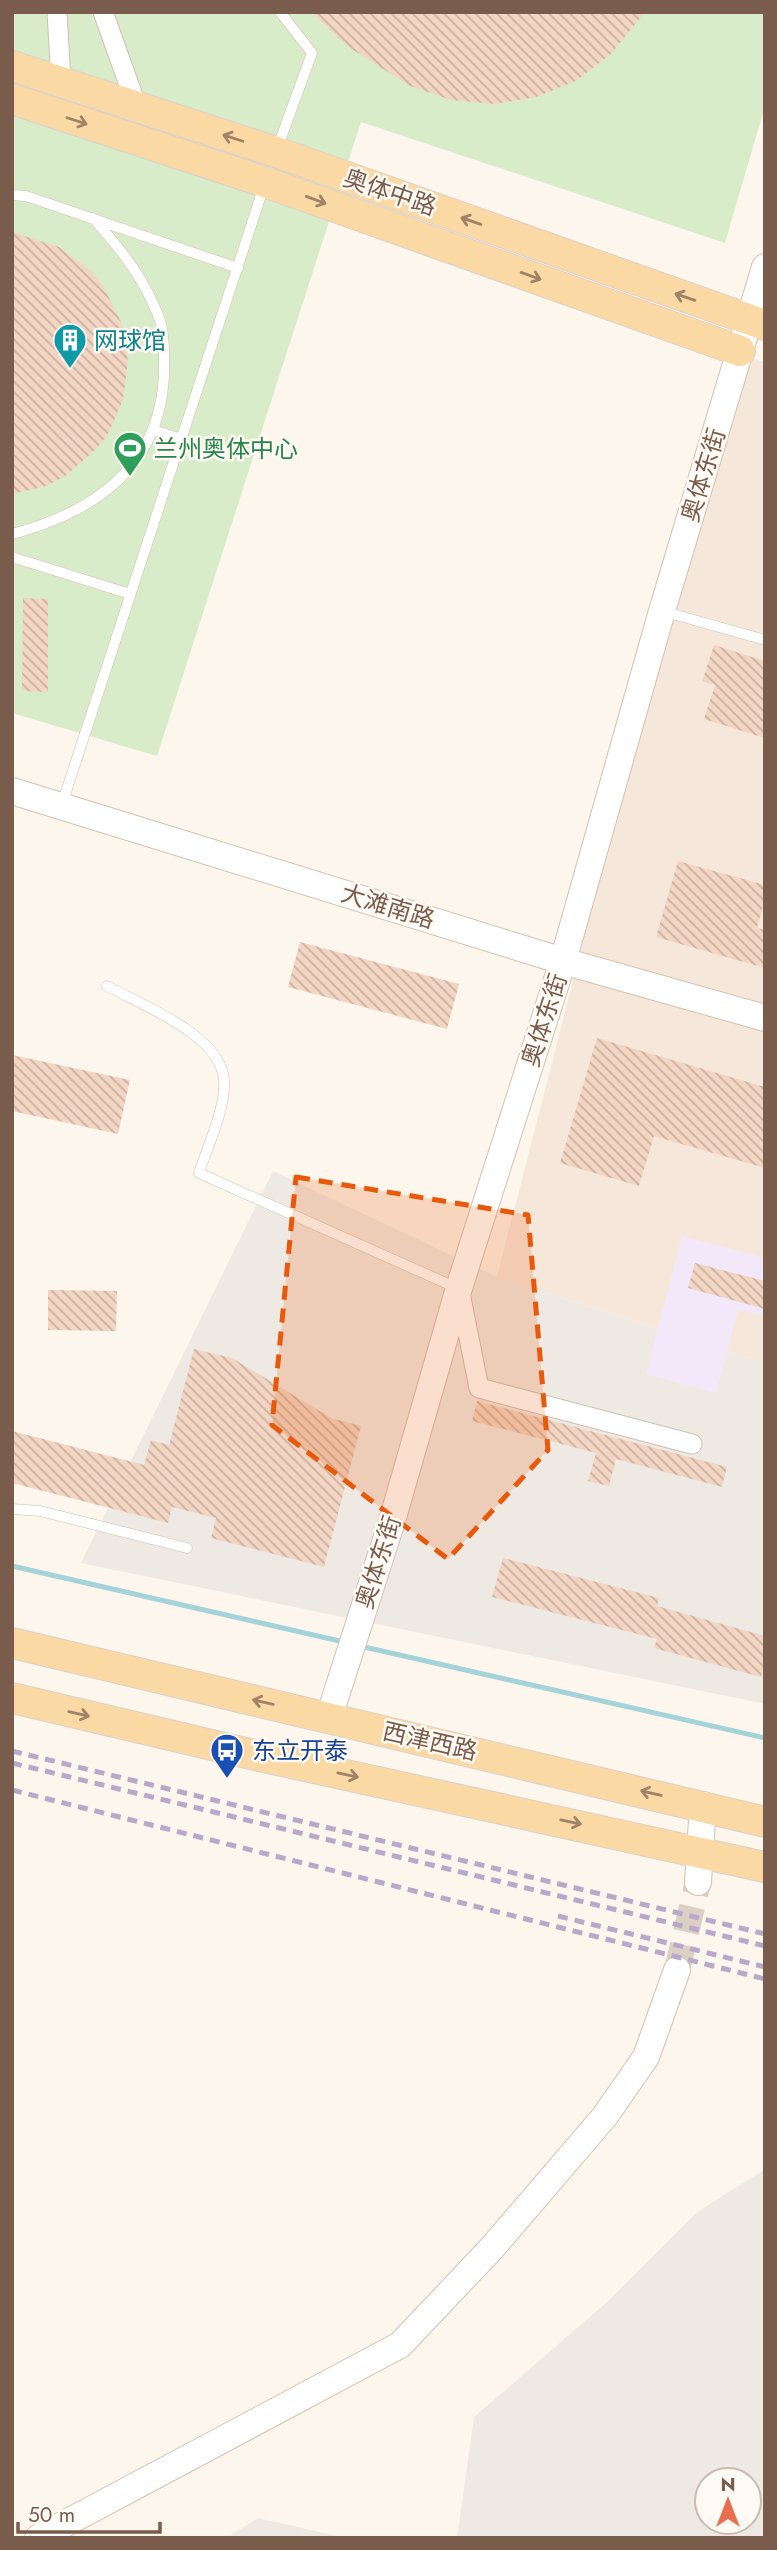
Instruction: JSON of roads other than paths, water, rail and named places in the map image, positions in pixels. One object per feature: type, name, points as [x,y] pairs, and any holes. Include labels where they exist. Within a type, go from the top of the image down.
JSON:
[{"type":"main road","name":"奥体中路","points":[[12,66],[137,107],[271,167],[740,351]]},
{"type":"main road","name":"奥体中路","points":[[12,99],[271,167],[757,322]]},
{"type":"main road","name":"西津西路","points":[[12,1643],[703,1805],[765,1822]]},
{"type":"main road","name":"西津西路","points":[[12,1698],[246,1753],[698,1850],[765,1867]]},
{"type":"street","points":[[57,12],[61,82]]},
{"type":"street","points":[[103,12],[137,107]]},
{"type":"street","name":"奥体东街","points":[[330,1717],[392,1521],[459,1289],[563,961],[662,611],[740,351],[757,322],[765,267]]},
{"type":"street","name":"大滩南路","points":[[12,791],[563,961],[765,1018]]},
{"type":"street","points":[[459,1289],[479,1388],[692,1444]]},
{"type":"street","points":[[698,1882],[703,1805]]},
{"type":"street","points":[[38,2538],[400,2345],[491,2249],[605,2116],[646,2057],[677,1970]]},
{"type":"lane","points":[[62,806],[237,268],[312,53],[280,12]]},
{"type":"lane","points":[[12,195],[26,196],[237,268]]},
{"type":"lane","points":[[12,534],[48,525],[88,505],[125,476],[154,430],[163,390],[164,358],[159,318],[136,268],[93,218]]},
{"type":"lane","points":[[154,430],[181,439]]},
{"type":"lane","points":[[12,557],[130,594]]},
{"type":"lane","points":[[662,611],[765,640]]},
{"type":"lane","points":[[107,986],[186,1029],[212,1051],[224,1080],[217,1120],[199,1173],[459,1289]]},
{"type":"lane","points":[[12,1509],[40,1511],[187,1548]]},
{"type":"waterway","points":[[12,1566],[344,1642]]},
{"type":"waterway","points":[[360,1646],[765,1738]]},
{"type":"tunnel","points":[[677,1970],[698,1882]]},
{"type":"railway","points":[[12,1751],[765,1934]]},
{"type":"railway","points":[[12,1763],[765,1946]]},
{"type":"railway","points":[[12,1790],[765,1979]]},
{"type":"railway","points":[[558,1916],[765,1967]]},
{"type":"place","name":"网球馆","points":[[70,370]]},
{"type":"place","name":"兰州奥体中心","points":[[130,478]]},
{"type":"place","name":"东立开泰","points":[[227,1780]]}]
